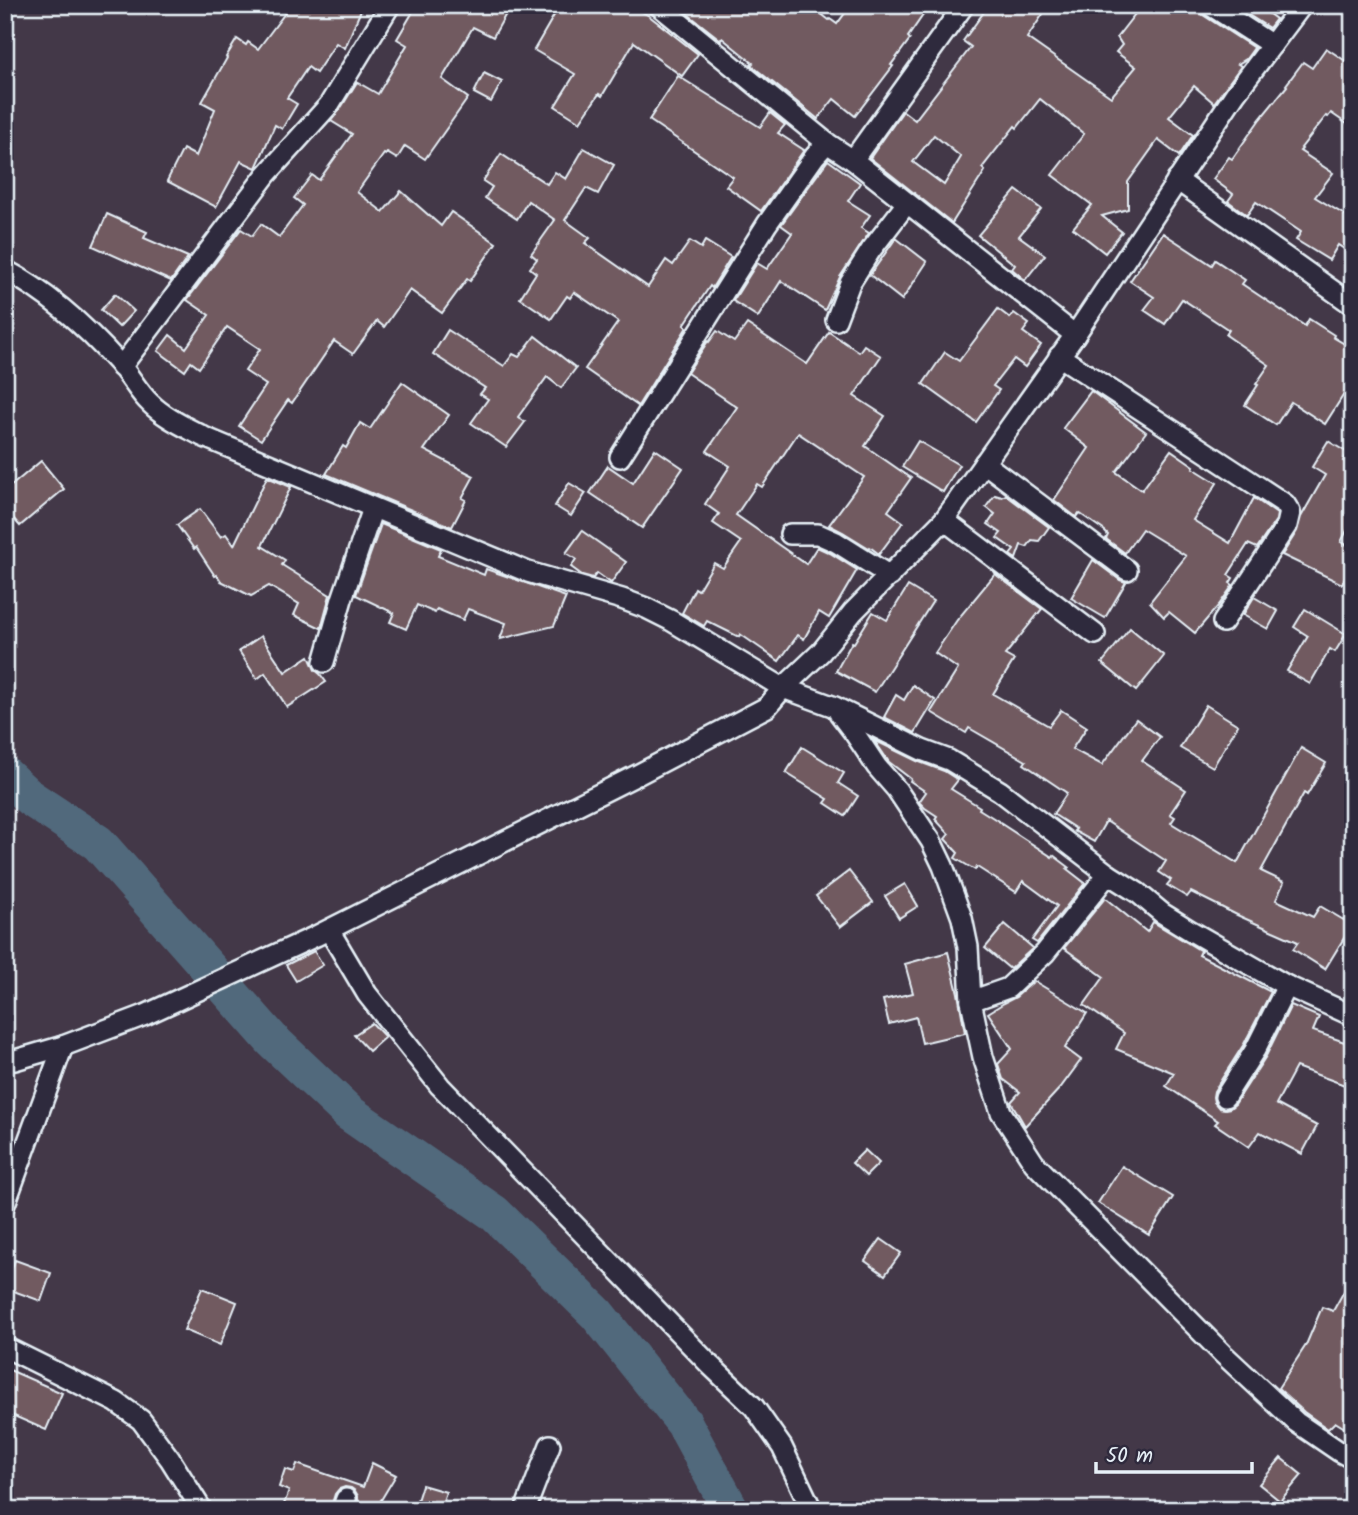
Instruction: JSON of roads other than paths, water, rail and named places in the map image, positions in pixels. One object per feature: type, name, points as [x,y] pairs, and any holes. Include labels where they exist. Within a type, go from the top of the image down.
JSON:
[{"type":"street","points":[[121,367],[267,175],[329,105],[390,5]]},
{"type":"street","points":[[658,5],[827,143],[853,160],[1075,335]]},
{"type":"street","points":[[853,160],[964,5]]},
{"type":"street","points":[[1210,5],[1272,45]]},
{"type":"street","points":[[5,1061],[63,1046],[145,1015],[323,933],[766,707],[821,652],[853,612],[944,520],[1075,335],[1235,94],[1302,5]]},
{"type":"street","points":[[620,457],[767,224],[827,143]]},
{"type":"street","points":[[1177,180],[1353,305]]},
{"type":"street","points":[[835,320],[850,283],[907,203]]},
{"type":"street","points":[[5,270],[21,278],[79,322],[121,367],[149,403],[171,419],[204,437],[528,572],[646,608],[783,688],[835,707],[922,750],[949,760],[1000,791],[1108,874],[1139,893],[1162,913],[1287,986],[1353,1016]]},
{"type":"street","points":[[1059,356],[1286,504],[1290,512],[1287,525],[1223,622]]},
{"type":"street","points":[[984,463],[1127,570]]},
{"type":"street","points":[[324,662],[373,508]]},
{"type":"street","points":[[944,520],[1095,634]]},
{"type":"street","points":[[790,534],[818,534],[836,542],[890,576]]},
{"type":"street","points":[[835,707],[867,754],[897,790],[931,841],[943,866],[962,918],[968,947],[971,1001],[983,1057],[1001,1112],[1034,1163],[1223,1354],[1296,1422],[1353,1459]]},
{"type":"street","points":[[971,1001],[1008,988],[1045,953],[1108,874]]},
{"type":"street","points":[[323,933],[367,994],[440,1086],[754,1407],[782,1447],[812,1510]]},
{"type":"street","points":[[1225,1097],[1255,1049],[1287,986]]},
{"type":"street","points":[[5,1204],[63,1046]]},
{"type":"street","points":[[5,1346],[116,1402],[141,1420],[170,1459],[201,1510]]},
{"type":"street","points":[[525,1510],[550,1445]]},
{"type":"waterway","points":[[5,775],[30,798],[98,843],[272,1040],[349,1113],[494,1213],[597,1314],[684,1423],[731,1510]]}]
